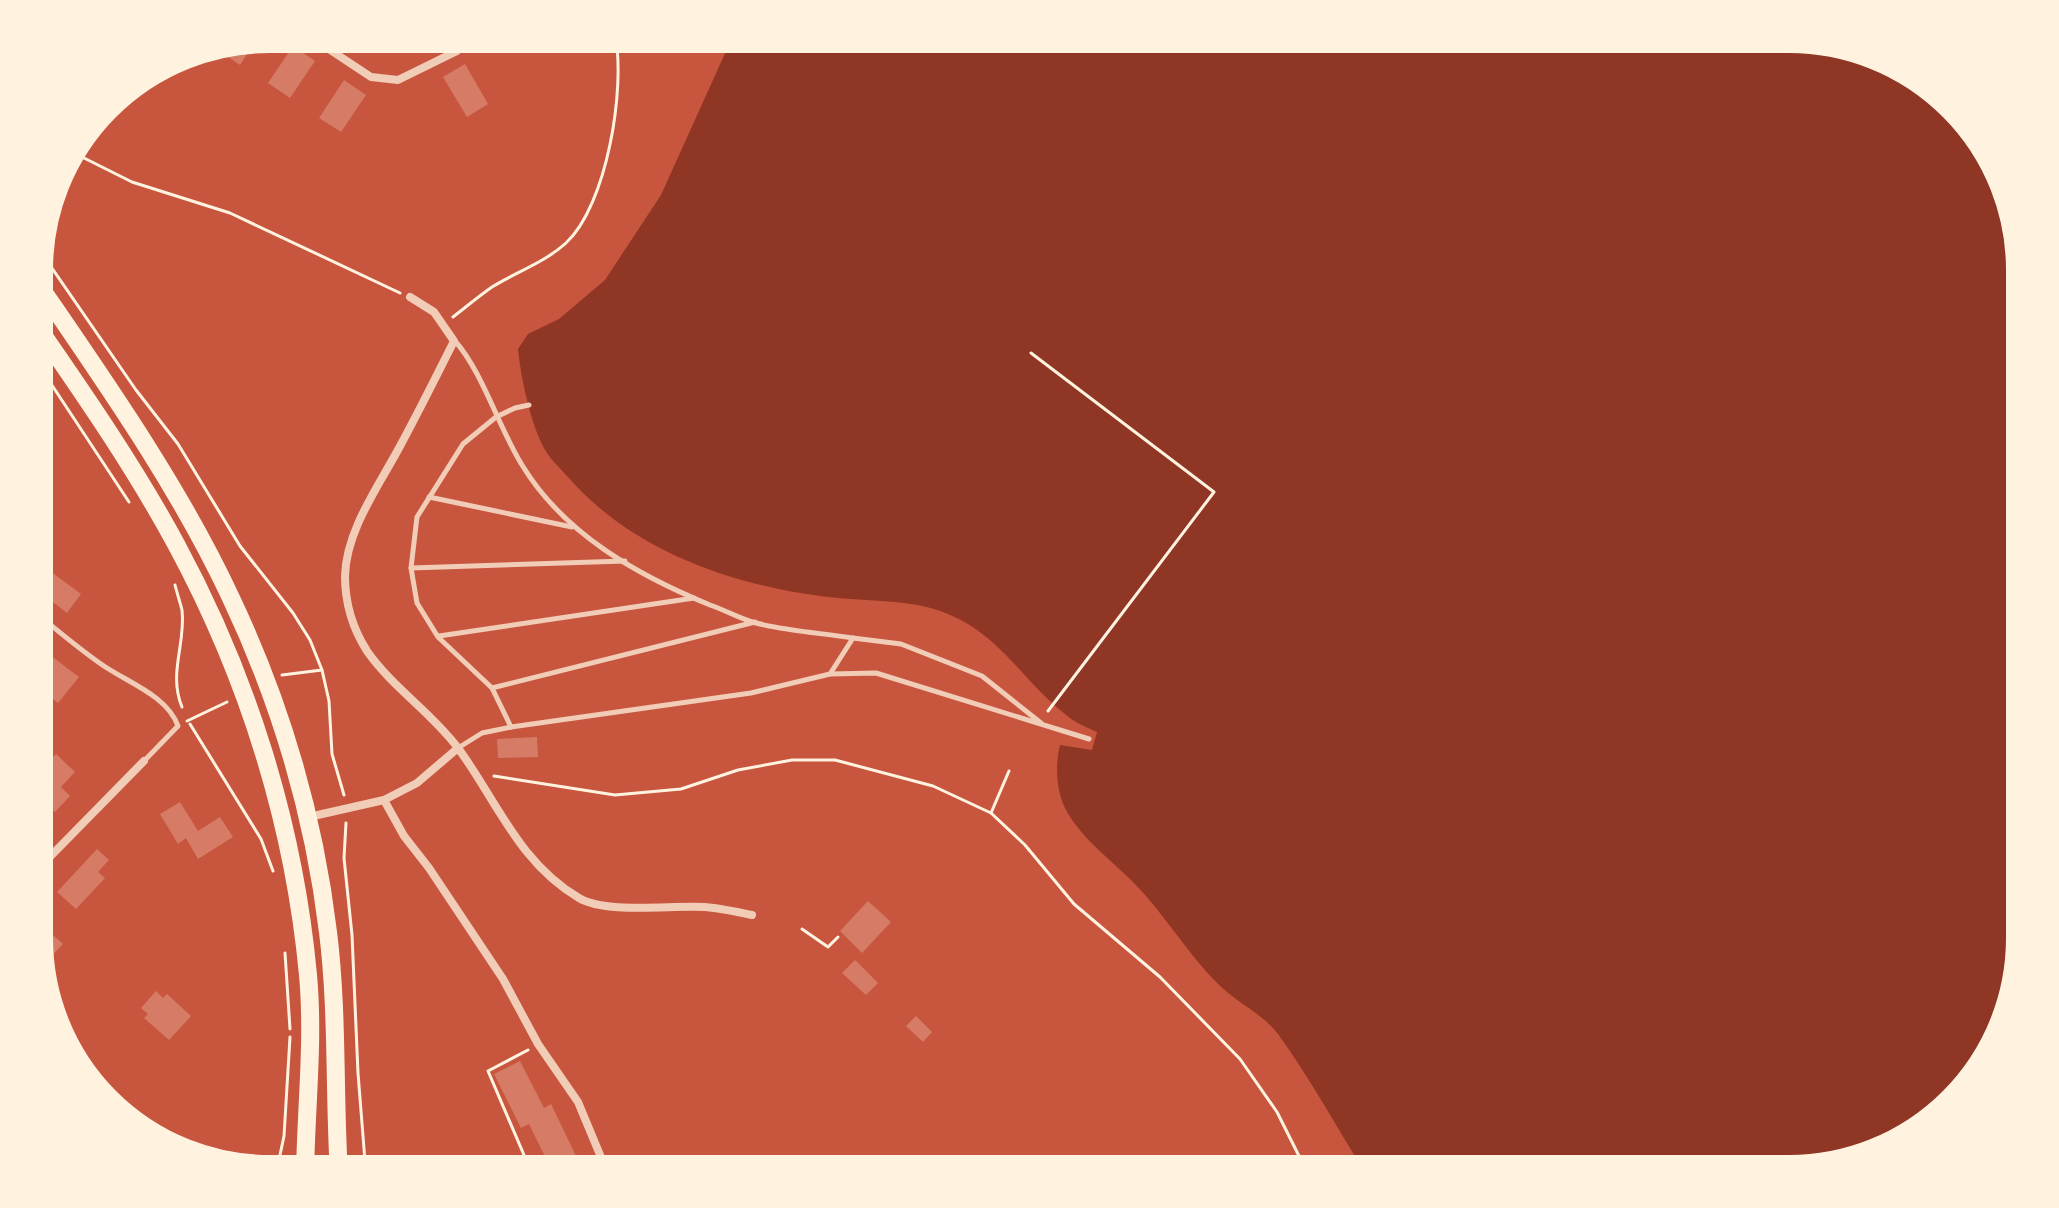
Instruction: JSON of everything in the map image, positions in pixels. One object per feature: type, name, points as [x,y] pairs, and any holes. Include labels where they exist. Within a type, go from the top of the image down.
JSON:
[{"type":"highway","points":[[48,299],[163,473],[230,595],[285,735],[308,817],[323,893],[332,965],[339,1160]]},
{"type":"highway","points":[[48,343],[176,543],[220,634],[255,721],[283,819],[303,931],[311,1032],[306,1160]]},
{"type":"street","points":[[327,48],[371,77],[398,80],[458,48]]},
{"type":"street","points":[[410,297],[434,312],[454,341],[363,515],[349,553],[345,577],[354,625],[368,652],[458,748],[514,837],[537,866],[581,899],[619,907],[709,907],[752,915]]},
{"type":"street","points":[[308,817],[384,800],[417,783],[458,748]]},
{"type":"street","points":[[48,859],[144,761]]},
{"type":"street","points":[[384,800],[404,836],[503,979],[538,1044],[578,1102],[602,1160]]},
{"type":"lane","points":[[454,341],[466,353],[496,417],[523,466],[547,500],[573,527],[644,576],[755,622],[901,644],[982,676],[1044,725]]},
{"type":"lane","points":[[511,727],[492,688],[438,637],[417,603],[411,568],[417,517],[463,444],[496,417],[529,405]]},
{"type":"lane","points":[[429,497],[573,527]]},
{"type":"lane","points":[[411,568],[625,561]]},
{"type":"lane","points":[[438,637],[695,598]]},
{"type":"lane","points":[[48,622],[102,664],[161,702],[175,717],[178,726],[144,761]]},
{"type":"lane","points":[[492,688],[755,622]]},
{"type":"lane","points":[[830,674],[853,638]]},
{"type":"lane","points":[[458,748],[482,733],[511,727],[751,693],[830,674],[876,673],[1089,739]]},
{"type":"path","points":[[444,324],[492,287],[553,254],[569,240],[592,206],[601,183],[615,113],[615,48]]},
{"type":"path","points":[[80,156],[132,182],[230,213],[410,297]]},
{"type":"path","points":[[1031,353],[1214,492],[1048,711]]},
{"type":"path","points":[[48,380],[134,511]]},
{"type":"path","points":[[175,584],[182,612],[175,672],[177,695],[183,708]]},
{"type":"path","points":[[280,676],[322,670]]},
{"type":"path","points":[[178,726],[227,702]]},
{"type":"path","points":[[188,720],[261,839],[274,875]]},
{"type":"path","points":[[473,772],[615,795],[681,789],[738,770],[792,760],[835,760],[933,786],[991,813],[1025,845],[1074,904],[1160,977],[1240,1059],[1277,1112],[1301,1160]]},
{"type":"path","points":[[991,813],[1009,771]]},
{"type":"path","points":[[802,929],[828,947],[838,937]]},
{"type":"path","points":[[279,1160],[284,1136],[290,1033],[285,946]]},
{"type":"path","points":[[527,1160],[488,1071],[538,1044]]},
{"type":"shaded area","points":[[1789,48],[1818,50],[1874,65],[1924,94],[1965,135],[1988,172],[2007,227],[2011,256],[2011,952],[1994,1023],[1965,1073],[1946,1095],[1900,1130],[1874,1143],[1832,1156],[1803,1160],[1357,1160],[1278,1034],[1265,1020],[1218,984],[1144,893],[1072,820],[1060,794],[1057,778],[1060,745],[1092,750],[1097,732],[1070,718],[993,643],[957,618],[907,603],[834,598],[750,582],[715,572],[650,542],[592,501],[557,465],[541,443],[524,388],[518,349],[528,334],[559,319],[605,280],[661,195],[727,49]]},
{"type":"building","points":[[292,48],[315,61],[290,98],[268,83]]},
{"type":"building","points":[[250,49],[240,65],[223,53]]},
{"type":"building","points":[[465,64],[488,104],[467,117],[443,77]]},
{"type":"building","points":[[344,80],[366,95],[341,132],[319,118]]},
{"type":"building","points":[[48,569],[81,594],[67,613],[48,598]]},
{"type":"building","points":[[48,654],[79,677],[58,703],[48,695]]},
{"type":"building","points":[[537,737],[538,757],[498,758],[497,739]]},
{"type":"building","points":[[56,754],[75,772],[61,787],[70,796],[55,812],[48,805],[48,762]]},
{"type":"building","points":[[180,802],[198,831],[220,817],[233,837],[198,859],[186,838],[178,844],[160,814]]},
{"type":"building","points":[[97,849],[109,860],[98,872],[105,878],[76,909],[57,892]]},
{"type":"building","points":[[868,901],[891,922],[862,953],[840,931]]},
{"type":"building","points":[[48,930],[63,944],[49,958]]},
{"type":"building","points":[[855,960],[878,983],[866,995],[842,973]]},
{"type":"building","points":[[156,991],[163,998],[167,994],[191,1016],[169,1040],[144,1018],[148,1014],[141,1008]]},
{"type":"building","points":[[916,1016],[932,1032],[923,1042],[906,1026]]},
{"type":"building","points":[[520,1061],[544,1108],[551,1104],[578,1160],[547,1160],[529,1124],[521,1128],[494,1074]]}]
